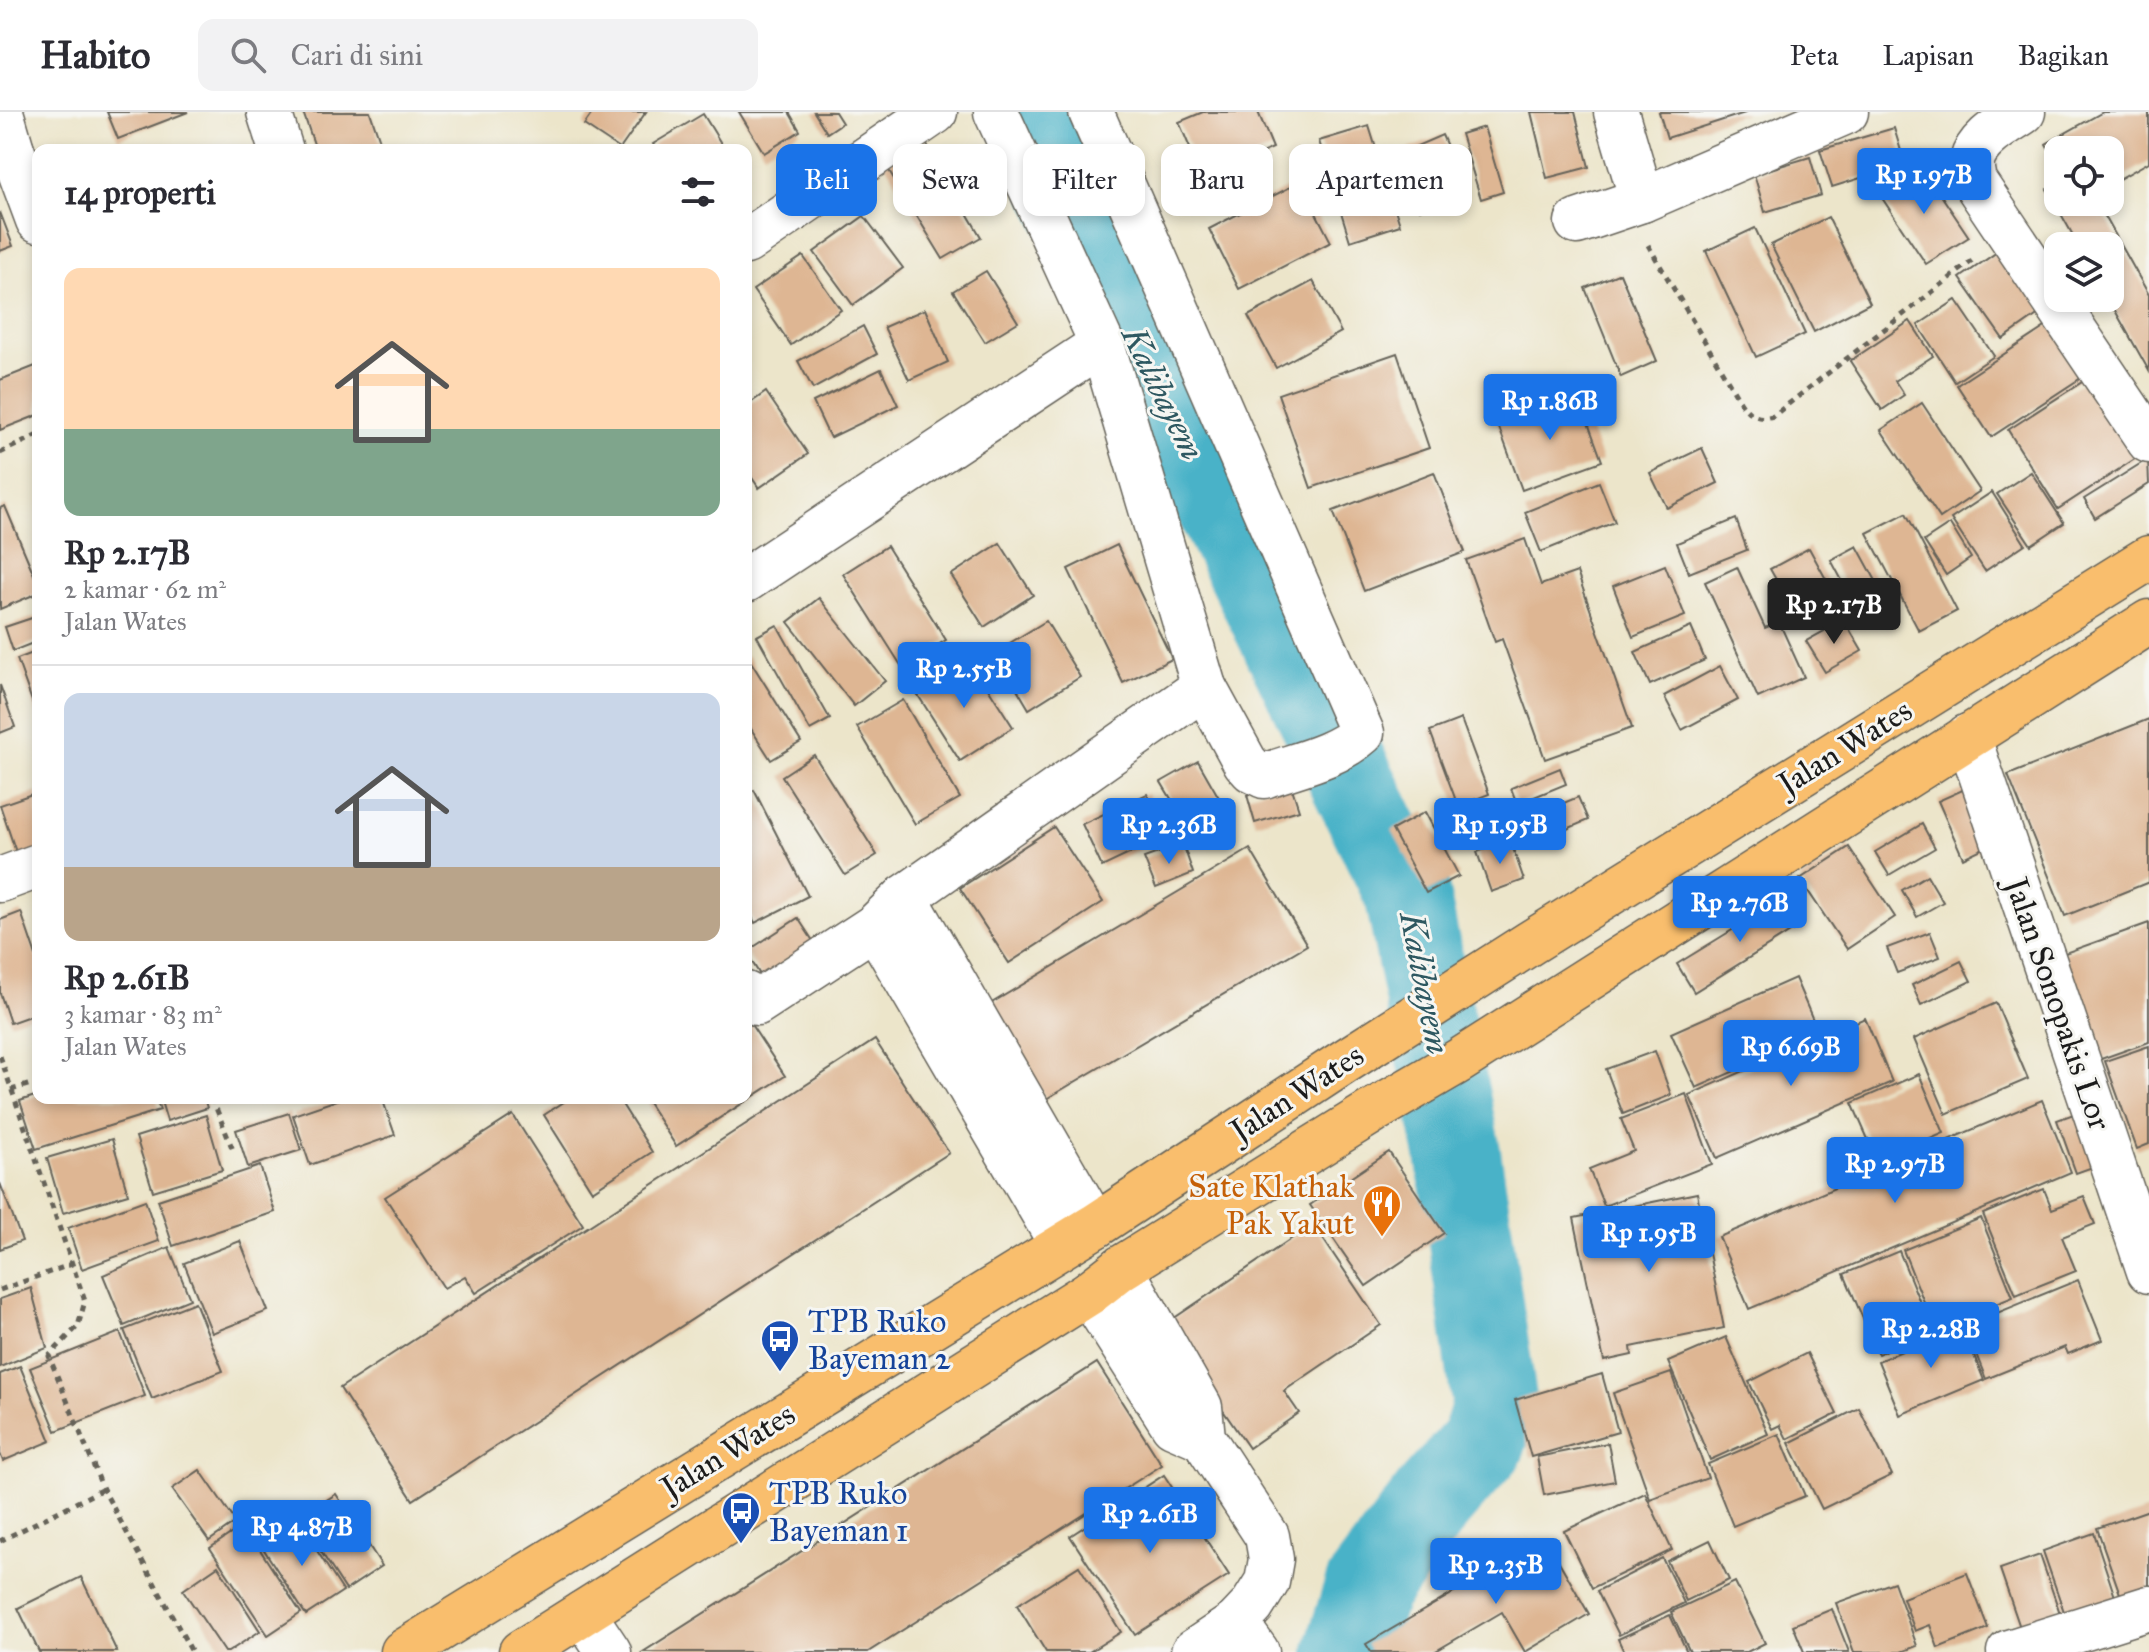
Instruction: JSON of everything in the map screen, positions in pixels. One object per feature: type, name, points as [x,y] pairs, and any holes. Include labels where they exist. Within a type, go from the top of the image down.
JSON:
[{"type":"main road","name":"Jalan Wates","points":[[403,1652],[1078,1236],[1530,943],[2149,558]]},
{"type":"main road","name":"Jalan Wates","points":[[521,1652],[2149,622]]},
{"type":"main road","points":[[1078,1236],[1105,1280]]},
{"type":"street","points":[[269,112],[279,144]]},
{"type":"street","points":[[752,238],[935,112]]},
{"type":"street","points":[[996,112],[1102,344],[1204,687],[1245,762],[1264,776],[1338,750],[1362,733],[1091,112]]},
{"type":"street","points":[[1616,112],[1633,203]]},
{"type":"street","points":[[1577,222],[1633,203],[1846,112]]},
{"type":"street","points":[[2023,112],[1986,138],[1972,162],[1974,181],[2149,441]]},
{"type":"street","points":[[4,138],[32,206]]},
{"type":"street","points":[[752,576],[1102,344]]},
{"type":"street","points":[[752,999],[757,1003],[1204,687]]},
{"type":"street","name":"Jalan Sonopakis Lor","points":[[1968,736],[2149,1271]]},
{"type":"street","points":[[0,880],[32,868]]},
{"type":"street","points":[[890,911],[1078,1236]]},
{"type":"street","points":[[1105,1280],[1200,1407],[1203,1438],[1267,1536],[1271,1559],[1267,1582],[1252,1606],[1246,1637],[1193,1652]]},
{"type":"street","points":[[2009,1652],[2149,1608]]},
{"type":"street","points":[[583,1613],[609,1652]]},
{"type":"path","points":[[1633,203],[1741,403],[1747,412],[1760,419],[1773,416],[2007,234]]},
{"type":"path","points":[[0,453],[32,438]]},
{"type":"path","points":[[0,1056],[85,1301],[78,1326],[49,1356],[103,1489],[192,1652]]},
{"type":"path","points":[[11,1090],[32,1084]]},
{"type":"path","points":[[214,1104],[233,1150]]},
{"type":"path","points":[[0,1290],[72,1264]]},
{"type":"path","points":[[0,1541],[103,1489]]},
{"type":"building","points":[[107,112],[188,112],[118,139]]},
{"type":"building","points":[[303,112],[370,112],[381,144],[314,144]]},
{"type":"building","points":[[593,112],[646,112],[624,144],[612,144],[584,125]]},
{"type":"building","points":[[739,112],[789,112],[800,131],[764,153]]},
{"type":"building","points":[[814,112],[835,112],[842,123],[827,133]]},
{"type":"building","points":[[1203,112],[1258,112],[1271,144],[1188,144],[1179,122]]},
{"type":"building","points":[[1531,112],[1575,112],[1589,167],[1547,178]]},
{"type":"building","points":[[1659,112],[1745,112],[1745,113],[1667,138]]},
{"type":"building","points":[[2103,112],[2149,112],[2149,162],[2124,176],[2124,136],[2060,136]]},
{"type":"building","points":[[703,114],[721,144],[653,144]]},
{"type":"building","points":[[1369,126],[1375,144],[1320,144],[1319,141]]},
{"type":"building","points":[[1484,127],[1503,192],[1481,199],[1472,170],[1472,144],[1464,144],[1461,134]]},
{"type":"building","points":[[1894,128],[1905,164],[1832,187],[1820,150]]},
{"type":"building","points":[[1442,135],[1446,144],[1421,144]]},
{"type":"building","points":[[1810,157],[1821,195],[1765,212],[1754,174]]},
{"type":"building","points":[[893,159],[893,177],[885,164]]},
{"type":"building","points":[[1922,167],[1969,237],[1926,264],[1880,195]]},
{"type":"building","points":[[1289,188],[1289,216],[1318,216],[1331,242],[1239,289],[1209,229],[1234,216],[1273,216],[1273,196]]},
{"type":"building","points":[[0,212],[13,246],[0,251]]},
{"type":"building","points":[[864,216],[903,268],[853,305],[814,252]]},
{"type":"building","points":[[917,216],[969,216],[981,237],[943,259]]},
{"type":"building","points":[[1342,216],[1397,216],[1400,225],[1350,241]]},
{"type":"building","points":[[2062,216],[2105,216],[2114,232],[2071,232]]},
{"type":"building","points":[[1828,217],[1870,303],[1814,332],[1771,245]]},
{"type":"building","points":[[1755,228],[1805,334],[1756,357],[1706,251]]},
{"type":"building","points":[[2000,250],[2043,311],[2003,339],[1960,278]]},
{"type":"building","points":[[2124,250],[2149,295],[2149,371],[2116,312],[2124,312]]},
{"type":"building","points":[[803,256],[841,310],[791,345],[753,290]]},
{"type":"building","points":[[986,271],[1018,322],[985,342],[953,291]]},
{"type":"building","points":[[1620,273],[1657,361],[1621,377],[1585,288]]},
{"type":"building","points":[[1313,281],[1341,332],[1276,368],[1248,316]]},
{"type":"building","points":[[1956,300],[1994,356],[1955,382],[1918,325]]},
{"type":"building","points":[[925,309],[948,362],[909,380],[884,327]]},
{"type":"building","points":[[2056,320],[2090,372],[1991,437],[1957,385]]},
{"type":"building","points":[[1910,321],[1933,356],[1895,381],[1904,395],[1882,410],[1850,361]]},
{"type":"building","points":[[863,326],[877,354],[813,389],[798,361]]},
{"type":"building","points":[[1397,353],[1429,448],[1311,488],[1278,394]]},
{"type":"building","points":[[32,367],[32,417],[0,430],[0,380]]},
{"type":"building","points":[[881,369],[898,405],[830,438],[813,402]]},
{"type":"building","points":[[2093,375],[2144,453],[2058,509],[2008,430]]},
{"type":"building","points":[[766,392],[808,454],[759,488],[752,478],[752,402]]},
{"type":"building","points":[[1577,393],[1602,461],[1522,490],[1497,422]]},
{"type":"building","points":[[1922,403],[1980,491],[1940,518],[1881,430]]},
{"type":"building","points":[[1702,448],[1718,483],[1667,508],[1650,473]]},
{"type":"building","points":[[2148,459],[2149,484],[2095,518],[2084,499]]},
{"type":"building","points":[[1434,472],[1465,552],[1364,591],[1333,511]]},
{"type":"building","points":[[2031,472],[2064,523],[2031,545],[1997,494]]},
{"type":"building","points":[[1599,482],[1615,522],[1541,552],[1525,512]]},
{"type":"building","points":[[1992,492],[2025,544],[1985,571],[1951,519]]},
{"type":"building","points":[[5,506],[32,570],[32,596],[0,609],[0,508]]},
{"type":"building","points":[[1906,513],[1957,611],[1919,631],[1867,533]]},
{"type":"building","points":[[1736,519],[1747,550],[1689,573],[1677,543]]},
{"type":"building","points":[[1950,524],[1971,558],[1946,575],[1924,541]]},
{"type":"building","points":[[1525,539],[1541,585],[1577,572],[1632,728],[1545,759],[1502,639],[1495,642],[1466,560]]},
{"type":"building","points":[[1000,543],[1033,595],[984,627],[951,575]]},
{"type":"building","points":[[1117,545],[1172,659],[1123,683],[1068,569]]},
{"type":"building","points":[[887,546],[946,640],[902,667],[843,574]]},
{"type":"building","points":[[1857,546],[1892,610],[1866,625],[1831,560]]},
{"type":"building","points":[[1809,548],[1838,601],[1800,622],[1770,569]]},
{"type":"building","points":[[1665,565],[1685,616],[1633,637],[1613,586]]},
{"type":"building","points":[[1737,567],[1765,628],[1779,622],[1804,677],[1758,698],[1705,582]]},
{"type":"building","points":[[819,598],[885,681],[854,706],[788,622]]},
{"type":"building","points":[[32,618],[32,643],[13,651],[5,627]]},
{"type":"building","points":[[1844,620],[1862,651],[1825,672],[1806,641]]},
{"type":"building","points":[[1046,621],[1080,677],[1029,709],[995,652]]},
{"type":"building","points":[[777,625],[830,719],[810,730],[757,636]]},
{"type":"building","points":[[1691,627],[1705,660],[1650,685],[1635,652]]},
{"type":"building","points":[[32,653],[32,701],[17,659]]},
{"type":"building","points":[[969,658],[1013,727],[960,761],[916,692]]},
{"type":"building","points":[[752,664],[801,742],[771,760],[752,730]]},
{"type":"building","points":[[1720,666],[1738,700],[1682,730],[1664,696]]},
{"type":"building","points":[[0,685],[15,727],[0,733]]},
{"type":"building","points":[[903,700],[960,798],[915,824],[857,727]]},
{"type":"building","points":[[1461,719],[1489,794],[1458,806],[1430,731]]},
{"type":"building","points":[[2149,719],[2149,882],[2065,916],[2008,775]]},
{"type":"building","points":[[814,755],[877,855],[845,875],[782,776]]},
{"type":"building","points":[[1198,761],[1222,803],[1187,825],[1161,782]]},
{"type":"building","points":[[1560,768],[1566,784],[1517,804],[1511,788]]},
{"type":"building","points":[[1290,782],[1299,810],[1255,823],[1247,795]]},
{"type":"building","points":[[1967,788],[1992,844],[1963,858],[1938,801]]},
{"type":"building","points":[[752,791],[808,896],[755,923],[752,917]]},
{"type":"building","points":[[32,794],[32,853],[18,858],[0,805]]},
{"type":"building","points":[[1147,794],[1167,836],[1102,867],[1082,824]]},
{"type":"building","points":[[1578,797],[1588,820],[1530,845],[1520,821]]},
{"type":"building","points":[[1425,812],[1459,876],[1426,893],[1392,830]]},
{"type":"building","points":[[1922,824],[1935,848],[1889,875],[1875,852]]},
{"type":"building","points":[[1054,827],[1103,902],[1009,963],[960,888]]},
{"type":"building","points":[[1510,840],[1524,880],[1491,892],[1477,852]]},
{"type":"building","points":[[1183,844],[1193,873],[1156,888],[1144,858]]},
{"type":"building","points":[[1849,847],[1895,917],[1847,949],[1800,879]]},
{"type":"building","points":[[1250,849],[1307,945],[1046,1099],[990,1004]]},
{"type":"building","points":[[1927,875],[1943,902],[1917,917],[1902,890]]},
{"type":"building","points":[[1786,897],[1803,924],[1694,992],[1677,964]]},
{"type":"building","points":[[21,912],[32,944],[32,1015],[10,1023],[0,993],[0,920]]},
{"type":"building","points":[[798,918],[815,944],[762,978],[752,962],[752,948]]},
{"type":"building","points":[[2149,923],[2149,1042],[2084,1065],[2048,959]]},
{"type":"building","points":[[1930,932],[1940,957],[1897,973],[1887,948]]},
{"type":"building","points":[[1961,961],[1971,981],[1921,1005],[1912,985]]},
{"type":"building","points":[[1795,978],[1819,1034],[1696,1088],[1671,1033]]},
{"type":"building","points":[[1996,1003],[2028,1079],[1946,1114],[1914,1039]]},
{"type":"building","points":[[1865,1018],[1892,1082],[1717,1158],[1689,1095]]},
{"type":"building","points":[[752,1026],[785,1076],[752,1097]]},
{"type":"building","points":[[875,1040],[949,1153],[413,1500],[340,1388]]},
{"type":"building","points":[[2149,1046],[2149,1144],[2137,1149],[2105,1061]]},
{"type":"building","points":[[1655,1051],[1671,1095],[1623,1114],[1606,1069]]},
{"type":"building","points":[[1919,1074],[1944,1133],[1878,1162],[1852,1103]]},
{"type":"building","points":[[1686,1094],[1712,1164],[1604,1206],[1589,1169],[1634,1151],[1621,1119]]},
{"type":"building","points":[[32,1097],[32,1104],[158,1104],[160,1110],[36,1149],[20,1101]]},
{"type":"building","points":[[2042,1100],[2071,1172],[1749,1309],[1719,1237]]},
{"type":"building","points":[[162,1104],[206,1104],[207,1108],[167,1121]]},
{"type":"building","points":[[325,1104],[384,1104],[395,1135],[310,1165],[293,1115]]},
{"type":"building","points":[[561,1104],[622,1104],[652,1152],[592,1191],[544,1115]]},
{"type":"building","points":[[649,1104],[741,1104],[676,1146]]},
{"type":"building","points":[[2082,1111],[2101,1164],[2076,1173],[2057,1120]]},
{"type":"building","points":[[289,1113],[301,1150],[248,1167],[236,1130]]},
{"type":"building","points":[[206,1115],[222,1170],[153,1191],[136,1137]]},
{"type":"building","points":[[513,1115],[583,1225],[476,1293],[465,1276],[444,1288],[385,1197]]},
{"type":"building","points":[[112,1139],[128,1194],[63,1213],[47,1158]]},
{"type":"building","points":[[1389,1152],[1444,1233],[1366,1286],[1310,1205]]},
{"type":"building","points":[[260,1166],[275,1212],[173,1246],[158,1200]]},
{"type":"building","points":[[0,1183],[22,1241],[0,1249]]},
{"type":"building","points":[[2044,1189],[2052,1209],[2084,1197],[2095,1224],[2062,1237],[2076,1271],[2016,1295],[1983,1214]]},
{"type":"building","points":[[1697,1193],[1724,1328],[1631,1347],[1632,1355],[1604,1361],[1574,1218]]},
{"type":"building","points":[[145,1200],[159,1241],[82,1269],[68,1228]]},
{"type":"building","points":[[1981,1218],[2013,1297],[1935,1329],[1903,1250]]},
{"type":"building","points":[[1313,1224],[1381,1325],[1284,1391],[1299,1413],[1249,1448],[1164,1325]]},
{"type":"building","points":[[240,1241],[268,1311],[212,1333],[184,1263]]},
{"type":"building","points":[[169,1247],[190,1299],[124,1326],[103,1275]]},
{"type":"building","points":[[1899,1251],[1932,1332],[1878,1354],[1844,1274]]},
{"type":"building","points":[[2078,1280],[2102,1340],[2068,1354],[2065,1347],[1986,1379],[1965,1326]]},
{"type":"building","points":[[31,1288],[47,1348],[0,1367],[0,1299]]},
{"type":"building","points":[[195,1302],[223,1371],[152,1399],[124,1330]]},
{"type":"building","points":[[1962,1326],[1984,1380],[1900,1415],[1878,1361]]},
{"type":"building","points":[[120,1332],[145,1396],[56,1431],[30,1368]]},
{"type":"building","points":[[1726,1337],[1768,1434],[1710,1460],[1668,1362]]},
{"type":"building","points":[[1807,1353],[1837,1414],[1787,1439],[1780,1425],[1772,1429],[1749,1382]]},
{"type":"building","points":[[1097,1363],[1162,1465],[868,1652],[643,1652]]},
{"type":"building","points":[[20,1366],[51,1441],[3,1461],[0,1454],[0,1374]]},
{"type":"building","points":[[1671,1373],[1708,1478],[1650,1499],[1613,1393]]},
{"type":"building","points":[[1602,1374],[1618,1432],[1531,1457],[1515,1400]]},
{"type":"building","points":[[1859,1408],[1892,1475],[1822,1509],[1789,1443]]},
{"type":"building","points":[[1779,1434],[1805,1496],[1733,1526],[1708,1464]]},
{"type":"building","points":[[1608,1443],[1615,1481],[1544,1495],[1537,1457]]},
{"type":"building","points":[[200,1470],[236,1522],[209,1541],[172,1489]]},
{"type":"building","points":[[1164,1475],[1229,1575],[1135,1635],[1070,1536]]},
{"type":"building","points":[[1645,1493],[1672,1550],[1592,1588],[1564,1531]]},
{"type":"building","points":[[336,1494],[382,1566],[346,1590],[299,1518]]},
{"type":"building","points":[[2149,1510],[2149,1603],[2126,1611],[2097,1528]]},
{"type":"building","points":[[297,1520],[343,1591],[306,1615],[261,1545]]},
{"type":"building","points":[[244,1525],[301,1613],[268,1635],[210,1548]]},
{"type":"building","points":[[2094,1533],[2120,1612],[2070,1629],[2043,1551]]},
{"type":"building","points":[[1546,1539],[1589,1614],[1525,1652],[1502,1612],[1434,1652],[1371,1652],[1366,1644]]},
{"type":"building","points":[[1710,1540],[1729,1580],[1686,1601],[1667,1561]]},
{"type":"building","points":[[2040,1555],[2065,1628],[2025,1642],[2000,1569]]},
{"type":"building","points":[[1662,1558],[1684,1603],[1619,1635],[1597,1591]]},
{"type":"building","points":[[218,1566],[260,1631],[228,1652],[225,1652],[183,1590]]},
{"type":"building","points":[[1079,1566],[1121,1632],[1089,1652],[1046,1652],[1017,1605]]},
{"type":"building","points":[[1967,1573],[1988,1628],[1938,1648],[1930,1625],[1915,1631],[1903,1598]]},
{"type":"building","points":[[81,1577],[117,1652],[39,1652],[18,1608]]},
{"type":"building","points":[[1735,1582],[1765,1643],[1747,1652],[1690,1652],[1671,1612]]},
{"type":"building","points":[[1894,1582],[1917,1646],[1901,1652],[1854,1652],[1836,1603]]},
{"type":"building","points":[[1832,1609],[1849,1652],[1804,1652],[1793,1625]]},
{"type":"building","points":[[1670,1615],[1687,1652],[1624,1652],[1618,1639]]},
{"type":"waterway","name":"Kalibayem","points":[[1026,112],[1407,893],[1458,1153],[1495,1406],[1483,1443],[1434,1499],[1367,1588],[1347,1652]]},
{"type":"place","name":"Sate Klathak Pak Yakut","points":[[1382,1238]]},
{"type":"place","name":"TPB Ruko Bayeman 2","points":[[780,1373]]},
{"type":"place","name":"TPB Ruko Bayeman 1","points":[[741,1545]]}]
